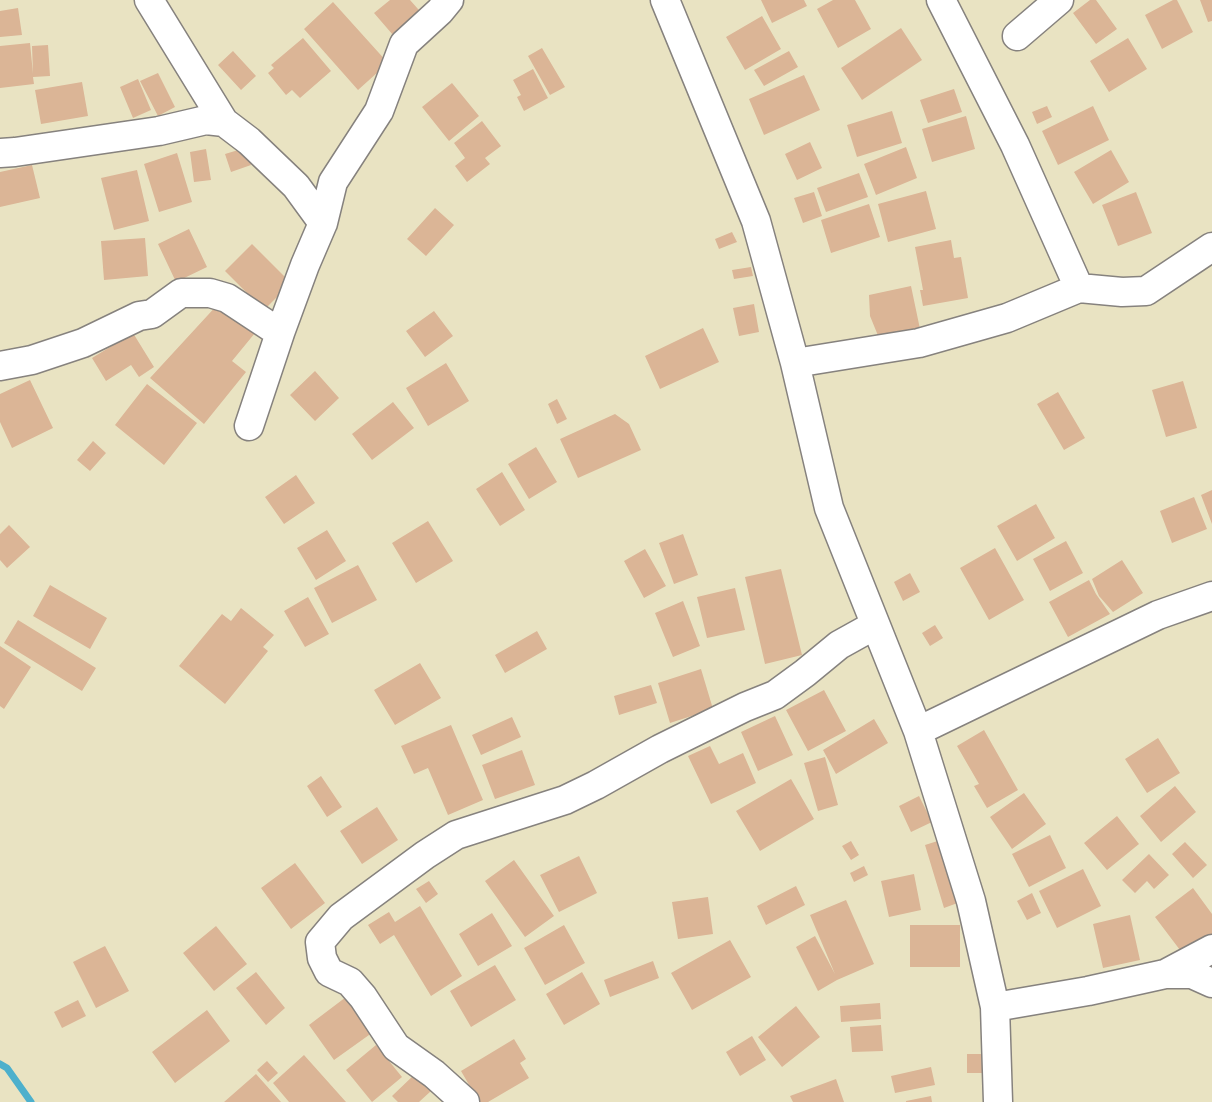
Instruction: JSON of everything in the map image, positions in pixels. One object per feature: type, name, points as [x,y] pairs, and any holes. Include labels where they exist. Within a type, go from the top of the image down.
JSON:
[{"type":"street","points":[[149,0],[224,122],[249,141],[296,186],[323,223]]},
{"type":"street","points":[[249,426],[280,333],[323,223],[333,182],[379,111],[404,44],[449,0]]},
{"type":"street","points":[[665,0],[756,221],[795,363],[829,508],[918,731],[971,901],[995,1007],[998,1102]]},
{"type":"street","points":[[941,0],[1015,145],[1079,288]]},
{"type":"street","points":[[1017,36],[1059,0]]},
{"type":"street","points":[[0,153],[15,153],[159,131],[206,120],[224,122]]},
{"type":"street","points":[[795,363],[919,343],[1007,318],[1079,288],[1122,292],[1146,291],[1212,247]]},
{"type":"street","points":[[0,366],[32,360],[83,343],[139,316],[152,314],[182,293],[210,293],[227,298],[280,333]]},
{"type":"street","points":[[918,731],[1158,615],[1212,596]]},
{"type":"street","points":[[465,1102],[434,1074],[396,1047],[363,997],[350,982],[329,972],[322,958],[320,942],[341,917],[456,835],[565,800],[596,785],[660,749],[745,707],[775,695],[839,645],[875,625]]},
{"type":"street","points":[[1165,974],[1212,949]]},
{"type":"street","points":[[995,1007],[1088,991],[1165,974],[1192,974],[1212,983]]},
{"type":"building","points":[[390,0],[410,0],[426,18],[399,42],[374,13]]},
{"type":"building","points":[[761,0],[804,0],[807,6],[772,23]]},
{"type":"building","points":[[833,0],[855,0],[871,29],[838,48],[817,9]]},
{"type":"building","points":[[1090,0],[1096,0],[1117,29],[1096,44],[1073,13]]},
{"type":"building","points":[[1177,0],[1193,32],[1162,49],[1145,15]]},
{"type":"building","points":[[1200,0],[1212,0],[1212,21],[1208,22]]},
{"type":"building","points":[[333,2],[388,63],[358,90],[304,29]]},
{"type":"building","points":[[18,8],[22,35],[0,37],[0,11]]},
{"type":"building","points":[[762,16],[781,49],[745,70],[726,37]]},
{"type":"building","points":[[901,28],[922,60],[862,100],[841,68]]},
{"type":"building","points":[[303,38],[331,71],[300,98],[292,90],[286,95],[268,73],[274,68],[271,65]]},
{"type":"building","points":[[1128,38],[1147,69],[1109,92],[1090,61]]},
{"type":"building","points":[[30,43],[33,74],[32,46],[48,45],[50,76],[33,77],[34,84],[0,88],[0,46]]},
{"type":"building","points":[[542,48],[565,87],[550,95],[528,56]]},
{"type":"building","points":[[233,51],[256,76],[241,90],[218,65]]},
{"type":"building","points":[[789,51],[798,67],[764,86],[754,70]]},
{"type":"building","points":[[533,69],[548,98],[524,111],[517,97],[521,95],[513,80]]},
{"type":"building","points":[[158,73],[175,107],[158,116],[140,81]]},
{"type":"building","points":[[804,75],[820,110],[764,135],[749,99]]},
{"type":"building","points":[[138,79],[151,110],[133,118],[120,87]]},
{"type":"building","points":[[82,82],[88,116],[41,124],[35,90]]},
{"type":"building","points":[[452,83],[479,116],[449,141],[422,107]]},
{"type":"building","points":[[954,89],[962,112],[928,123],[920,100]]},
{"type":"building","points":[[1047,106],[1052,117],[1037,124],[1032,112]]},
{"type":"building","points":[[1093,106],[1109,140],[1058,165],[1042,131]]},
{"type":"building","points":[[892,111],[902,143],[857,157],[847,125]]},
{"type":"building","points":[[966,116],[975,149],[932,162],[922,129]]},
{"type":"building","points":[[482,121],[501,146],[485,158],[490,164],[467,182],[455,166],[465,158],[454,143]]},
{"type":"building","points":[[810,142],[822,168],[797,180],[785,154]]},
{"type":"building","points":[[906,147],[917,178],[876,195],[864,164]]},
{"type":"building","points":[[245,148],[251,165],[231,172],[225,154]]},
{"type":"building","points":[[206,149],[211,180],[194,182],[190,152]]},
{"type":"building","points":[[1111,150],[1129,182],[1093,204],[1074,172]]},
{"type":"building","points":[[177,153],[192,202],[159,212],[144,164]]},
{"type":"building","points":[[32,165],[40,198],[0,207],[0,172]]},
{"type":"building","points":[[137,170],[149,221],[114,230],[101,178]]},
{"type":"building","points":[[859,173],[868,197],[826,212],[817,188]]},
{"type":"building","points":[[926,191],[936,229],[888,242],[878,204]]},
{"type":"building","points":[[814,192],[822,216],[803,223],[794,198]]},
{"type":"building","points":[[1136,192],[1152,233],[1118,246],[1102,205]]},
{"type":"building","points":[[869,204],[880,237],[831,253],[821,220]]},
{"type":"building","points":[[435,208],[454,225],[426,256],[407,239]]},
{"type":"building","points":[[189,229],[207,267],[176,282],[158,244]]},
{"type":"building","points":[[732,232],[737,242],[719,249],[715,239]]},
{"type":"building","points":[[145,238],[148,276],[104,280],[101,241]]},
{"type":"building","points":[[951,240],[954,258],[961,257],[968,298],[923,306],[920,290],[923,290],[915,247]]},
{"type":"building","points":[[252,244],[291,283],[264,310],[225,271]]},
{"type":"building","points":[[751,267],[753,276],[734,279],[732,270]]},
{"type":"building","points":[[911,286],[920,329],[879,338],[870,316],[869,295]]},
{"type":"building","points":[[219,303],[255,333],[232,361],[246,372],[204,424],[150,378]]},
{"type":"building","points":[[754,304],[759,332],[739,336],[733,308]]},
{"type":"building","points":[[434,311],[453,336],[425,357],[406,331]]},
{"type":"building","points":[[703,328],[719,362],[660,389],[645,356]]},
{"type":"building","points":[[133,333],[154,367],[139,377],[131,365],[106,381],[92,358]]},
{"type":"building","points":[[446,363],[469,401],[428,426],[406,388]]},
{"type":"building","points":[[315,371],[339,398],[315,421],[290,395]]},
{"type":"building","points":[[30,380],[53,428],[12,448],[0,422],[0,394]]},
{"type":"building","points":[[1183,381],[1197,428],[1166,437],[1152,390]]},
{"type":"building","points":[[147,384],[197,423],[164,465],[115,425]]},
{"type":"building","points":[[1058,392],[1085,438],[1064,450],[1037,404]]},
{"type":"building","points":[[557,399],[567,419],[557,424],[548,404]]},
{"type":"building","points":[[393,402],[414,428],[372,460],[352,434]]},
{"type":"building","points":[[615,414],[629,424],[641,450],[578,478],[560,439]]},
{"type":"building","points":[[93,441],[106,453],[90,471],[77,460]]},
{"type":"building","points":[[536,447],[557,482],[529,499],[508,464]]},
{"type":"building","points":[[502,472],[525,510],[500,526],[476,489]]},
{"type":"building","points":[[296,475],[315,503],[284,524],[265,497]]},
{"type":"building","points":[[1212,490],[1212,524],[1201,495]]},
{"type":"building","points":[[1194,497],[1207,529],[1172,543],[1160,511]]},
{"type":"building","points":[[1036,504],[1055,538],[1017,561],[997,526]]},
{"type":"building","points":[[428,521],[453,561],[416,583],[392,543]]},
{"type":"building","points":[[9,525],[30,547],[7,568],[0,560],[0,534]]},
{"type":"building","points":[[327,530],[346,561],[316,580],[297,548]]},
{"type":"building","points":[[683,534],[698,575],[674,584],[659,543]]},
{"type":"building","points":[[1066,541],[1083,573],[1050,591],[1033,559]]},
{"type":"building","points":[[995,548],[1024,600],[989,620],[960,568]]},
{"type":"building","points":[[645,549],[666,586],[644,598],[624,561]]},
{"type":"building","points":[[1122,560],[1143,593],[1113,612],[1099,596],[1092,579]]},
{"type":"building","points":[[358,565],[377,600],[332,623],[314,588]]},
{"type":"building","points":[[781,569],[802,655],[765,664],[745,577]]},
{"type":"building","points":[[910,573],[920,592],[903,601],[894,582]]},
{"type":"building","points":[[1089,580],[1110,614],[1068,637],[1049,602]]},
{"type":"building","points":[[50,585],[107,618],[90,649],[33,616]]},
{"type":"building","points":[[735,588],[745,630],[707,638],[697,597]]},
{"type":"building","points":[[308,597],[329,634],[305,647],[284,611]]},
{"type":"building","points":[[683,601],[700,646],[673,657],[655,613]]},
{"type":"building","points":[[241,608],[274,635],[263,647],[268,651],[225,704],[179,666],[222,614],[231,621]]},
{"type":"building","points":[[18,620],[96,668],[82,691],[4,643]]},
{"type":"building","points":[[935,625],[943,638],[930,646],[922,633]]},
{"type":"building","points":[[537,631],[547,649],[505,673],[495,655]]},
{"type":"building","points":[[0,646],[31,667],[4,709],[0,706]]},
{"type":"building","points":[[420,663],[441,698],[395,725],[374,690]]},
{"type":"building","points":[[701,669],[713,709],[670,723],[658,683]]},
{"type":"building","points":[[651,685],[657,703],[619,715],[614,696]]},
{"type":"building","points":[[824,690],[846,731],[808,751],[786,710]]},
{"type":"building","points":[[775,716],[793,755],[758,771],[741,732]]},
{"type":"building","points":[[512,717],[521,737],[481,755],[472,735]]},
{"type":"building","points":[[874,719],[888,743],[836,774],[823,750]]},
{"type":"building","points":[[451,725],[483,800],[448,815],[428,768],[414,774],[401,746]]},
{"type":"building","points":[[984,730],[1018,790],[987,808],[974,786],[979,784],[957,746]]},
{"type":"building","points":[[1158,738],[1180,773],[1147,793],[1125,759]]},
{"type":"building","points":[[710,746],[719,764],[743,753],[756,783],[711,804],[688,756]]},
{"type":"building","points":[[522,750],[535,785],[495,799],[482,765]]},
{"type":"building","points":[[825,757],[838,805],[818,811],[804,763]]},
{"type":"building","points":[[321,776],[342,807],[327,817],[307,786]]},
{"type":"building","points":[[791,779],[814,819],[760,851],[736,811]]},
{"type":"building","points":[[1175,786],[1196,812],[1161,842],[1140,816]]},
{"type":"building","points":[[1024,793],[1046,824],[1012,849],[990,817]]},
{"type":"building","points":[[919,796],[932,822],[911,832],[899,806]]},
{"type":"building","points":[[377,807],[398,840],[362,864],[340,831]]},
{"type":"building","points":[[1117,816],[1139,844],[1107,870],[1084,843]]},
{"type":"building","points":[[1050,835],[1066,868],[1029,887],[1012,854]]},
{"type":"building","points":[[944,839],[963,901],[944,908],[925,845]]},
{"type":"building","points":[[851,841],[859,855],[851,860],[842,846]]},
{"type":"building","points":[[1185,842],[1207,865],[1193,878],[1172,854]]},
{"type":"building","points":[[1149,854],[1169,875],[1154,889],[1147,881],[1135,893],[1122,880]]},
{"type":"building","points":[[579,856],[597,893],[559,912],[540,875]]},
{"type":"building","points":[[514,860],[554,916],[525,937],[485,881]]},
{"type":"building","points":[[295,863],[325,903],[291,929],[261,888]]},
{"type":"building","points":[[864,866],[868,875],[854,882],[850,873]]},
{"type":"building","points":[[1083,869],[1101,906],[1057,928],[1039,891]]},
{"type":"building","points":[[914,874],[921,910],[889,917],[881,881]]},
{"type":"building","points":[[429,881],[438,894],[426,903],[416,889]]},
{"type":"building","points":[[796,886],[805,905],[766,925],[757,906]]},
{"type":"building","points":[[1193,888],[1212,914],[1212,939],[1183,954],[1155,917]]},
{"type":"building","points":[[1032,893],[1041,913],[1027,920],[1017,901]]},
{"type":"building","points":[[708,897],[713,934],[678,939],[672,902]]},
{"type":"building","points":[[846,900],[874,964],[818,991],[796,947],[815,936],[835,974],[810,915]]},
{"type":"building","points":[[420,906],[462,976],[431,996],[394,935],[380,944],[368,925],[389,912],[395,922]]},
{"type":"building","points":[[492,913],[512,946],[478,966],[459,934]]},
{"type":"building","points":[[1130,915],[1140,960],[1103,968],[1093,924]]},
{"type":"building","points":[[564,925],[585,963],[545,985],[524,948]]},
{"type":"building","points":[[910,925],[960,925],[960,967],[910,967]]},
{"type":"building","points":[[216,926],[247,964],[214,991],[183,953]]},
{"type":"building","points":[[730,940],[751,977],[692,1010],[671,973]]},
{"type":"building","points":[[105,946],[129,991],[96,1008],[73,962]]},
{"type":"building","points":[[653,961],[659,978],[610,997],[604,980]]},
{"type":"building","points":[[495,965],[516,1000],[471,1027],[450,991]]},
{"type":"building","points":[[256,972],[285,1008],[266,1025],[236,988]]},
{"type":"building","points":[[582,972],[600,1004],[564,1025],[546,994]]},
{"type":"building","points":[[350,994],[376,1030],[334,1060],[309,1025]]},
{"type":"building","points":[[78,1000],[86,1016],[62,1028],[54,1012]]},
{"type":"building","points":[[880,1003],[881,1019],[841,1022],[840,1006]]},
{"type":"building","points":[[796,1006],[820,1037],[782,1067],[758,1037]]},
{"type":"building","points":[[207,1010],[230,1041],[175,1083],[152,1052]]},
{"type":"building","points":[[881,1025],[883,1051],[852,1052],[850,1027]]},
{"type":"building","points":[[752,1036],[766,1060],[740,1076],[726,1052]]},
{"type":"building","points":[[514,1039],[526,1059],[520,1063],[529,1078],[488,1102],[479,1102],[461,1071]]},
{"type":"building","points":[[376,1045],[402,1077],[372,1102],[346,1070]]},
{"type":"building","points":[[967,1054],[985,1054],[985,1073],[967,1073]]},
{"type":"building","points":[[304,1055],[346,1102],[289,1102],[273,1083]]},
{"type":"building","points":[[267,1061],[278,1073],[268,1082],[257,1070]]},
{"type":"building","points":[[931,1067],[935,1085],[895,1093],[891,1076]]},
{"type":"building","points":[[256,1074],[281,1102],[224,1102]]},
{"type":"building","points":[[415,1074],[431,1091],[419,1102],[398,1102],[392,1096]]},
{"type":"building","points":[[836,1079],[844,1102],[793,1102],[790,1096]]},
{"type":"building","points":[[931,1096],[932,1102],[906,1102],[906,1101]]},
{"type":"waterway","points":[[0,1064],[7,1068],[31,1102]]}]
